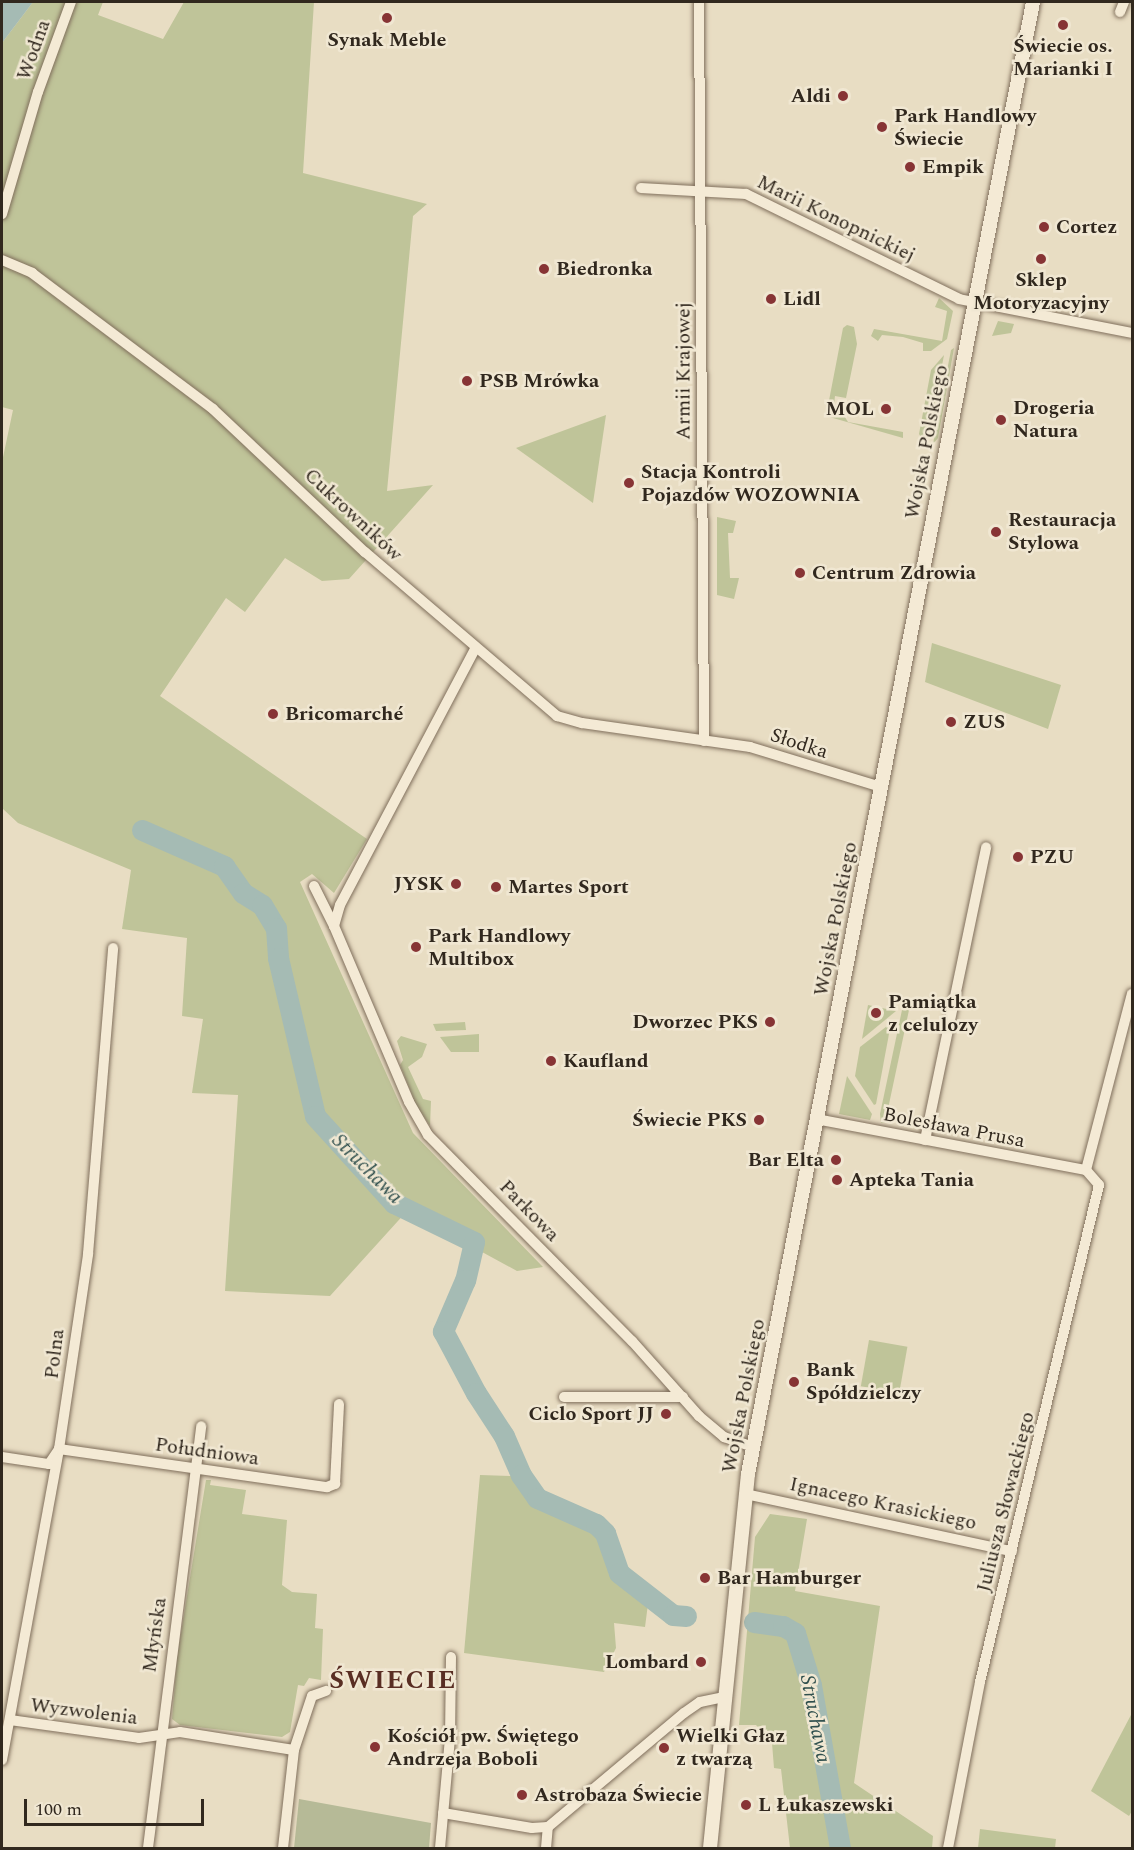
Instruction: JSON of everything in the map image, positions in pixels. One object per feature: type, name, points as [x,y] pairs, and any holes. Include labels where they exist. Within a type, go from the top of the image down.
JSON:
[{"type":"street","name":"Wodna","points":[[2,214],[38,92],[71,2]]},
{"type":"street","name":"Armii Krajowej","points":[[699,2],[703,192],[704,741]]},
{"type":"street","name":"Wojska Polskiego","points":[[710,1848],[745,1494],[753,1447],[1033,2]]},
{"type":"street","name":"Marii Konopnickiej","points":[[641,188],[703,192],[729,191],[760,199],[959,299],[1132,333]]},
{"type":"street","name":"Cukrowników","points":[[2,260],[32,273],[219,414],[474,649],[564,719],[704,741]]},
{"type":"street","points":[[334,926],[340,905],[355,882],[474,649]]},
{"type":"street","name":"Słodka","points":[[704,741],[750,747],[881,787]]},
{"type":"street","points":[[925,1140],[986,847]]},
{"type":"street","name":"Parkowa","points":[[314,886],[380,1029],[412,1109],[428,1135],[720,1434],[753,1447]]},
{"type":"street","name":"Polna","points":[[2,1760],[59,1449],[91,1220],[113,948]]},
{"type":"street","points":[[1086,1170],[1132,994]]},
{"type":"street","name":"Bolesława Prusa","points":[[816,1119],[1086,1170]]},
{"type":"street","name":"Juliusza Słowackiego","points":[[948,1848],[980,1682],[1098,1192],[1096,1179],[1086,1170]]},
{"type":"street","points":[[564,1397],[683,1397]]},
{"type":"street","name":"Południowa","points":[[59,1449],[316,1485],[335,1484],[339,1404]]},
{"type":"street","name":"Młyńska","points":[[148,1848],[160,1734],[201,1426]]},
{"type":"street","points":[[2,1457],[48,1464],[59,1449]]},
{"type":"street","name":"Ignacego Krasickiego","points":[[745,1494],[1012,1551]]},
{"type":"street","points":[[440,1848],[451,1657]]},
{"type":"street","points":[[283,1848],[294,1750],[312,1696],[326,1691]]},
{"type":"street","points":[[443,1813],[532,1828],[548,1827],[684,1713],[700,1702],[724,1697]]},
{"type":"street","name":"Wyzwolenia","points":[[10,1720],[139,1738],[180,1732],[294,1750]]},
{"type":"street","points":[[546,1848],[548,1827]]},
{"type":"green space","points":[[33,2],[103,2],[98,15],[163,39],[184,2],[314,2],[303,173],[427,204],[413,216],[387,491],[433,485],[349,579],[322,581],[285,558],[245,612],[226,598],[160,696],[367,839],[334,893],[312,874],[300,882],[413,1133],[543,1267],[517,1271],[407,1211],[330,1296],[225,1291],[238,1095],[192,1093],[203,1019],[182,1016],[187,938],[122,929],[131,870],[18,823],[2,808],[2,462],[13,410],[2,407],[2,43]]},
{"type":"green space","points":[[939,298],[953,311],[947,339],[931,351],[923,351],[923,343],[903,337],[882,335],[878,341],[871,336],[874,329],[942,341],[947,311],[935,307]]},
{"type":"green space","points":[[998,321],[1014,324],[1011,333],[992,336]]},
{"type":"green space","points":[[847,325],[854,327],[857,344],[846,398],[835,396],[833,412],[843,414],[848,422],[903,432],[903,438],[826,416],[843,328]]},
{"type":"green space","points":[[954,348],[938,438],[933,444],[951,350]]},
{"type":"green space","points":[[944,355],[927,444],[925,444],[919,434],[931,370]]},
{"type":"green space","points":[[606,415],[593,503],[516,448]]},
{"type":"green space","points":[[717,517],[736,521],[733,533],[728,533],[730,578],[739,578],[734,599],[717,595]]},
{"type":"green space","points":[[932,643],[1061,685],[1048,729],[925,682]]},
{"type":"green space","points":[[868,1005],[896,1011],[862,1039]]},
{"type":"green space","points":[[902,1010],[909,1010],[885,1123],[881,1123],[880,1114]]},
{"type":"green space","points":[[465,1022],[466,1030],[436,1031],[433,1024]]},
{"type":"green space","points":[[891,1023],[874,1105],[855,1076],[860,1047]]},
{"type":"green space","points":[[479,1034],[479,1052],[451,1052],[440,1037]]},
{"type":"green space","points":[[401,1036],[427,1044],[422,1057],[408,1067],[423,1099],[431,1101],[430,1126],[416,1105],[400,1065],[403,1060],[397,1041]]},
{"type":"green space","points":[[847,1076],[872,1114],[870,1120],[839,1114]]},
{"type":"green space","points":[[869,1340],[907,1347],[899,1393],[861,1386]]},
{"type":"green space","points":[[480,1475],[511,1476],[535,1502],[595,1534],[614,1576],[648,1604],[645,1627],[614,1623],[616,1648],[604,1672],[464,1653]]},
{"type":"green space","points":[[206,1480],[211,1480],[210,1485],[246,1490],[242,1514],[287,1520],[282,1585],[292,1592],[317,1594],[315,1628],[323,1629],[321,1680],[309,1678],[304,1686],[298,1685],[290,1732],[282,1737],[180,1725],[172,1719],[177,1657]]},
{"type":"green space","points":[[770,1514],[807,1519],[795,1591],[880,1606],[854,1783],[933,1836],[932,1848],[790,1848],[781,1769],[774,1768],[772,1743],[756,1725],[739,1725],[755,1537]]},
{"type":"green space","points":[[1132,1713],[1132,1811],[1129,1816],[1091,1791]]},
{"type":"green space","points":[[299,1799],[431,1823],[429,1848],[294,1848]]},
{"type":"green space","points":[[980,1829],[1056,1839],[1055,1848],[978,1848]]},
{"type":"water","points":[[2,2],[33,2],[2,43]]},
{"type":"waterway","name":"Struchawa","points":[[142,830],[224,866],[243,893],[262,905],[276,928],[278,958],[315,1116],[394,1203],[474,1242],[465,1280],[443,1331],[476,1393],[504,1436],[521,1475],[537,1498],[596,1524],[605,1533],[619,1573],[673,1615],[686,1616]]},
{"type":"waterway","name":"Struchawa","points":[[754,1622],[783,1626],[795,1633],[811,1685],[840,1848]]},
{"type":"place","name":"Synak Meble","points":[[387,18]]},
{"type":"place","name":"Świecie os. Marianki I","points":[[1063,25]]},
{"type":"place","name":"Aldi","points":[[843,96]]},
{"type":"place","name":"Park Handlowy Świecie","points":[[882,127]]},
{"type":"place","name":"Empik","points":[[910,167]]},
{"type":"place","name":"Cortez","points":[[1044,227]]},
{"type":"place","name":"Sklep Motoryzacyjny","points":[[1041,259]]},
{"type":"place","name":"Biedronka","points":[[544,269]]},
{"type":"place","name":"Lidl","points":[[771,299]]},
{"type":"place","name":"PSB Mrówka","points":[[467,381]]},
{"type":"place","name":"MOL","points":[[886,409]]},
{"type":"place","name":"Drogeria Natura","points":[[1001,420]]},
{"type":"place","name":"Stacja Kontroli Pojazdów WOZOWNIA","points":[[629,483]]},
{"type":"place","name":"Restauracja Stylowa","points":[[996,532]]},
{"type":"place","name":"Centrum Zdrowia","points":[[800,573]]},
{"type":"place","name":"Bricomarché","points":[[273,714]]},
{"type":"place","name":"ZUS","points":[[951,722]]},
{"type":"place","name":"PZU","points":[[1018,857]]},
{"type":"place","name":"JYSK","points":[[456,884]]},
{"type":"place","name":"Martes Sport","points":[[496,887]]},
{"type":"place","name":"Park Handlowy Multibox","points":[[416,947]]},
{"type":"place","name":"Pamiątka z celulozy","points":[[876,1013]]},
{"type":"place","name":"Dworzec PKS","points":[[770,1022]]},
{"type":"place","name":"Kaufland","points":[[551,1061]]},
{"type":"place","name":"Świecie PKS","points":[[759,1120]]},
{"type":"place","name":"Bar Elta","points":[[836,1160]]},
{"type":"place","name":"Apteka Tania","points":[[837,1180]]},
{"type":"place","name":"Bank Spółdzielczy","points":[[794,1382]]},
{"type":"place","name":"Ciclo Sport JJ","points":[[666,1414]]},
{"type":"place","name":"Bar Hamburger","points":[[705,1578]]},
{"type":"place","name":"Lombard","points":[[701,1662]]},
{"type":"place","name":"Kościół pw. Świętego Andrzeja Boboli","points":[[375,1747]]},
{"type":"place","name":"Wielki Głaz z twarzą","points":[[664,1748]]},
{"type":"place","name":"Astrobaza Świecie","points":[[522,1795]]},
{"type":"place","name":"L Łukaszewski","points":[[746,1805]]},
{"type":"district","name":"ŚWIECIE","points":[[393,1681]]}]
